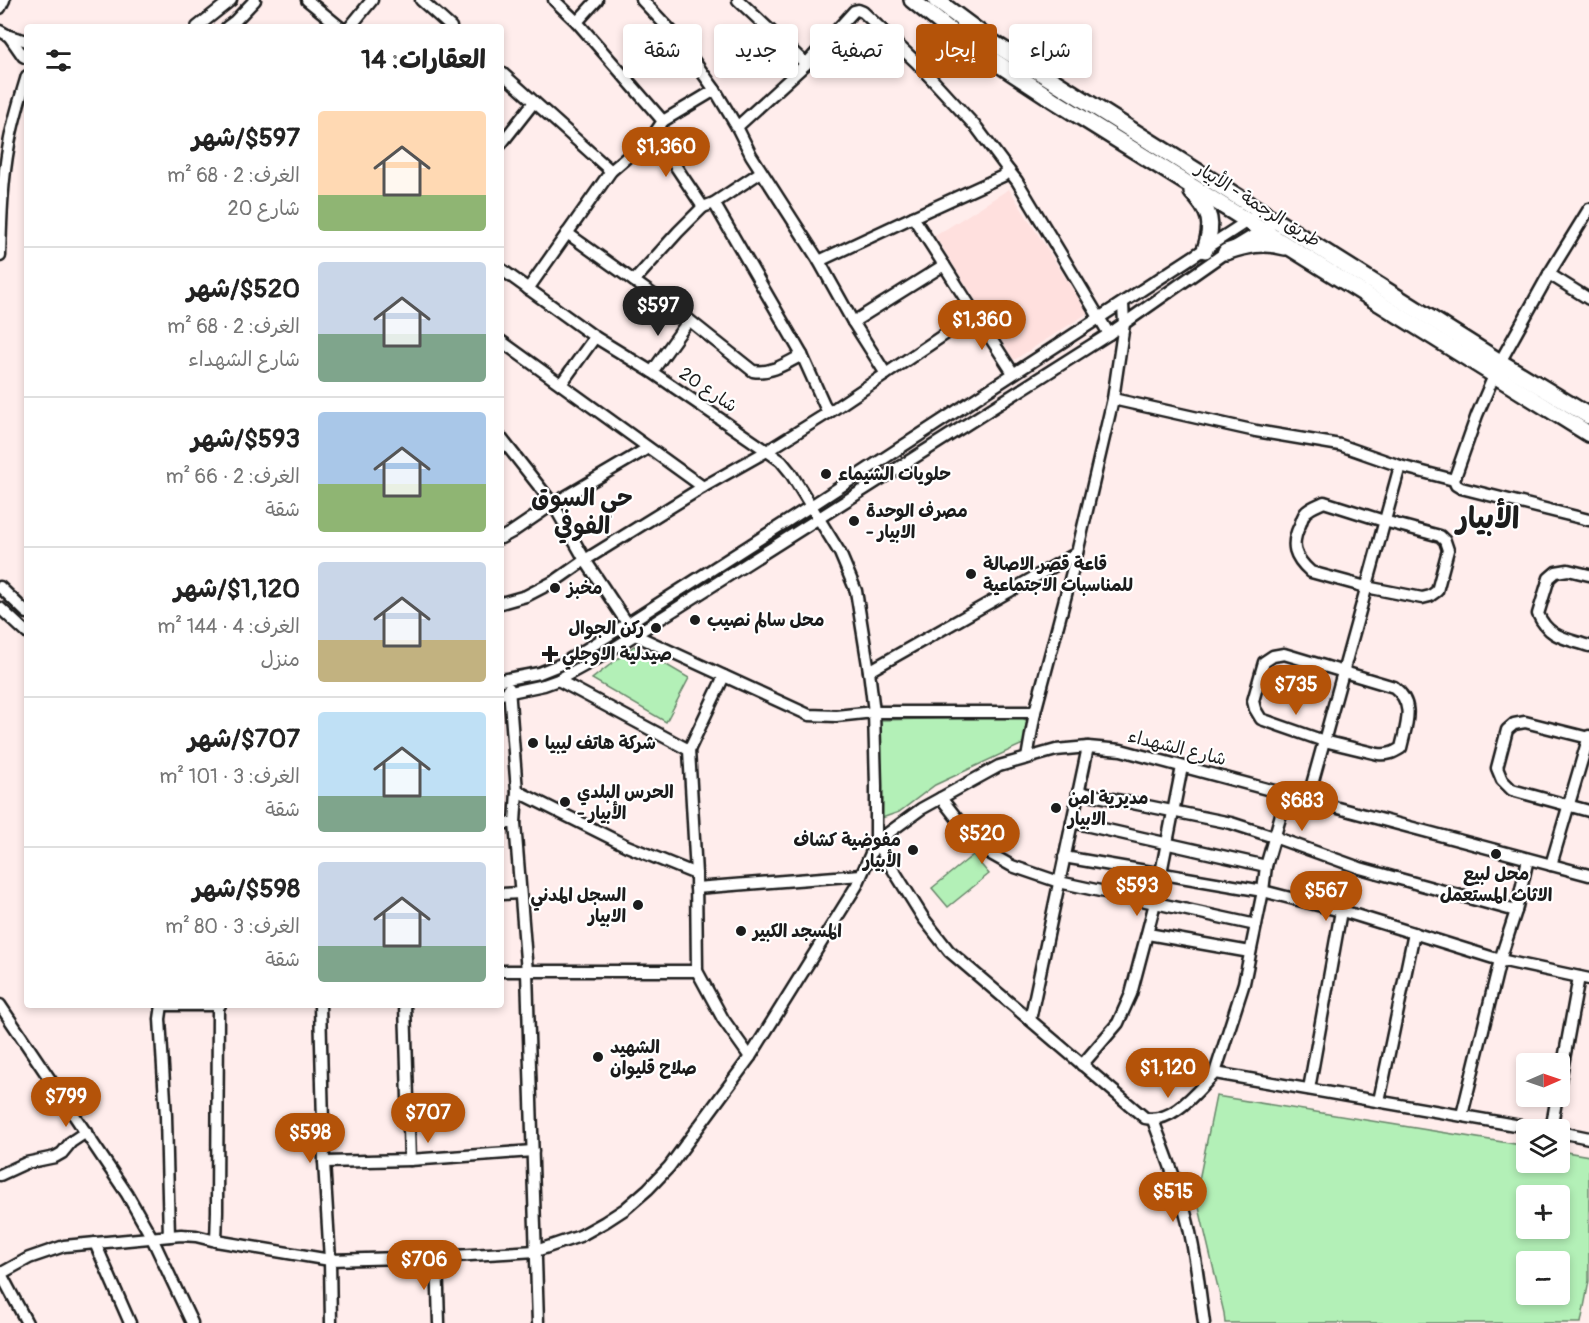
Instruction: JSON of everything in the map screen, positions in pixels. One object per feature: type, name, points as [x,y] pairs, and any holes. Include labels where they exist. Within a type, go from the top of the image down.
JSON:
[{"type":"highway","name":"طريق الرجمة - الأبيار","points":[[912,0],[962,40],[1296,251],[1390,308],[1589,416]]},
{"type":"highway","name":"طريق الرجمة - الأبيار","points":[[936,0],[995,44],[1262,211],[1497,368],[1589,434]]},
{"type":"highway","points":[[1179,179],[1207,211],[1211,228],[1205,250]]},
{"type":"highway","points":[[1226,252],[1254,244],[1282,246],[1296,251]]},
{"type":"street","points":[[0,8],[4,0]]},
{"type":"street","points":[[201,24],[231,0]]},
{"type":"street","points":[[233,24],[255,0]]},
{"type":"street","points":[[307,0],[336,24]]},
{"type":"street","points":[[352,24],[372,0]]},
{"type":"street","points":[[421,0],[448,24]]},
{"type":"street","points":[[554,0],[578,22],[663,122]]},
{"type":"street","points":[[578,22],[597,0]]},
{"type":"street","points":[[642,0],[675,35],[715,90],[761,172],[819,261],[853,322],[886,374]]},
{"type":"street","points":[[738,0],[806,64]]},
{"type":"street","points":[[737,126],[806,64],[854,12],[858,10],[863,12],[916,62],[977,128],[1010,171],[1109,334]]},
{"type":"street","points":[[4,34],[24,40]]},
{"type":"street","points":[[4,34],[24,56]]},
{"type":"street","points":[[504,75],[611,171]]},
{"type":"street","points":[[0,256],[4,144],[24,86]]},
{"type":"street","points":[[528,289],[611,171],[654,134],[663,122],[715,90]]},
{"type":"street","points":[[504,140],[534,102]]},
{"type":"street","points":[[654,134],[708,205],[802,355],[828,413]]},
{"type":"street","points":[[819,261],[1010,171]]},
{"type":"street","points":[[634,281],[678,232],[708,205],[761,172]]},
{"type":"street","points":[[538,1323],[527,972],[515,823],[517,791],[505,679],[539,673],[564,663],[1123,304],[1262,211]]},
{"type":"street","points":[[1588,214],[1549,274],[1497,368],[1477,415],[1454,480],[1461,488],[1589,520]]},
{"type":"street","points":[[913,217],[1013,374]]},
{"type":"street","points":[[505,694],[558,680],[600,657],[1109,334],[1226,252],[1277,221]]},
{"type":"street","points":[[567,233],[688,320],[753,371],[762,373],[775,369],[802,355]]},
{"type":"street","points":[[853,322],[944,265]]},
{"type":"street","name":"شارع 20","points":[[504,271],[595,337],[652,372],[767,450],[790,472],[840,553],[856,591],[874,712],[876,842]]},
{"type":"street","points":[[1549,274],[1589,299]]},
{"type":"street","points":[[1027,758],[1035,712],[1077,553],[1113,399],[1124,324],[1123,304]]},
{"type":"street","points":[[504,602],[526,596],[555,581],[703,487],[828,413],[975,314]]},
{"type":"street","points":[[652,372],[688,320]]},
{"type":"street","points":[[561,384],[595,337]]},
{"type":"street","points":[[504,343],[703,487]]},
{"type":"street","points":[[1113,399],[1256,431],[1340,445],[1400,466],[1454,480]]},
{"type":"street","points":[[504,442],[553,504],[585,560],[635,635],[809,715],[836,716],[874,712],[1035,712]]},
{"type":"street","points":[[504,536],[553,504],[648,448]]},
{"type":"street","points":[[1308,799],[1400,466]]},
{"type":"street","points":[[1324,502],[1384,521],[1440,536],[1445,541],[1448,550],[1437,591],[1430,596],[1422,598],[1366,587],[1311,572],[1296,554],[1293,545],[1305,512],[1324,502]]},
{"type":"street","points":[[869,671],[1077,553]]},
{"type":"street","points":[[1589,575],[1568,570],[1556,572],[1548,578],[1538,614],[1542,625],[1551,633],[1589,646]]},
{"type":"street","points":[[0,587],[24,610]]},
{"type":"street","points":[[0,608],[5,618],[24,631]]},
{"type":"street","points":[[1284,654],[1343,672],[1394,687],[1402,692],[1409,712],[1401,748],[1386,755],[1324,741],[1261,719],[1255,709],[1253,701],[1264,662],[1273,656],[1284,654]]},
{"type":"street","points":[[724,676],[689,750],[696,874],[697,971],[723,1019],[750,1057]]},
{"type":"street","points":[[558,680],[689,750]]},
{"type":"street","points":[[1551,865],[1569,806],[1589,737],[1525,722],[1514,724],[1507,730],[1497,768],[1502,780],[1512,790],[1569,806],[1589,811]]},
{"type":"street","points":[[1030,1020],[1088,747]]},
{"type":"street","name":"شارع الشهداء","points":[[876,842],[921,809],[999,766],[1056,750],[1088,747],[1121,750],[1589,875]]},
{"type":"street","points":[[1082,1065],[1118,1023],[1131,994],[1155,903],[1182,767]]},
{"type":"street","points":[[517,791],[627,846],[696,874]]},
{"type":"street","points":[[1078,792],[1230,823],[1360,868],[1516,911]]},
{"type":"street","points":[[876,842],[924,919],[949,951],[1145,1118],[1152,1120],[1177,1111],[1215,1073],[1244,983],[1266,866],[1287,794]]},
{"type":"street","points":[[941,798],[980,848],[1012,866],[1059,882],[1256,925]]},
{"type":"street","points":[[1072,822],[1266,866]]},
{"type":"street","points":[[504,823],[515,823]]},
{"type":"street","points":[[27,1323],[1,1274],[29,1258],[64,1246],[169,1236],[196,1236],[330,1260],[437,1257],[536,1251],[580,1236],[605,1222],[625,1209],[669,1167],[750,1057],[857,885],[876,842]]},
{"type":"street","points":[[1064,857],[1263,891],[1341,911],[1500,960],[1584,978],[1567,1053]]},
{"type":"street","points":[[1462,1115],[1500,960],[1516,911],[1528,859]]},
{"type":"street","points":[[696,888],[861,874]]},
{"type":"street","points":[[504,894],[520,893]]},
{"type":"street","points":[[1309,1089],[1341,911]]},
{"type":"street","points":[[1379,1101],[1414,933]]},
{"type":"street","points":[[1148,934],[1250,952]]},
{"type":"street","points":[[504,971],[697,971]]},
{"type":"street","points":[[0,1005],[127,1194],[152,1238],[192,1323]]},
{"type":"street","points":[[162,1008],[160,1019],[166,1116],[169,1236]]},
{"type":"street","points":[[216,1241],[219,1008]]},
{"type":"street","points":[[320,1008],[331,1323]]},
{"type":"street","points":[[405,1008],[410,1160]]},
{"type":"street","points":[[1215,1073],[1516,1125]]},
{"type":"street","points":[[1152,1120],[1174,1175],[1186,1214],[1196,1263],[1204,1323]]},
{"type":"street","points":[[0,1175],[26,1163],[55,1157],[86,1131]]},
{"type":"street","points":[[1570,1134],[1589,1138]]},
{"type":"street","points":[[324,1162],[410,1160],[533,1150]]},
{"type":"street","points":[[95,1243],[130,1323]]},
{"type":"street","points":[[437,1257],[439,1323]]},
{"type":"shaded area","points":[[1009,189],[1088,313],[1014,360],[935,236]]},
{"type":"green space","points":[[634,646],[689,678],[666,722],[592,679]]},
{"type":"green space","points":[[1021,717],[1027,721],[1025,743],[935,785],[899,812],[882,818],[879,720]]},
{"type":"green space","points":[[973,855],[989,874],[948,907],[932,888]]},
{"type":"green space","points":[[1216,1096],[1516,1144],[1516,1173],[1570,1173],[1570,1153],[1589,1156],[1589,1281],[1581,1323],[1225,1323],[1196,1195]]},
{"type":"place","name":"حلويات الشيماء","points":[[826,474]]},
{"type":"place","name":"مصرف الوحدة - الابيار","points":[[854,521]]},
{"type":"place","name":"قاعة قصر الاصالة للمناسبات الاجتماعية","points":[[971,574]]},
{"type":"place","name":"مخبز","points":[[555,588]]},
{"type":"place","name":"محل سالم نصيب","points":[[695,620]]},
{"type":"place","name":"ركن الجوال","points":[[656,628]]},
{"type":"place","name":"صيدلية الاوجلي","points":[[550,654]]},
{"type":"place","name":"شركة هاتف ليبيا","points":[[533,743]]},
{"type":"place","name":"الحرس البلدي - الأبيار","points":[[565,802]]},
{"type":"place","name":"مديرية امن الابيار","points":[[1056,808]]},
{"type":"place","name":"مفوضية كشاف الأبيار","points":[[913,850]]},
{"type":"place","name":"محل لبيع الاثاث المستعمل","points":[[1496,854]]},
{"type":"place","name":"السجل المدني الابيار","points":[[638,905]]},
{"type":"place","name":"المسجد الكبير","points":[[741,931]]},
{"type":"place","name":"الشهيد صلاح قليوان","points":[[598,1057]]},
{"type":"district","name":"حي السوق الفوفي","points":[[582,512]]},
{"type":"district","name":"الأبيار","points":[[1488,518]]}]
